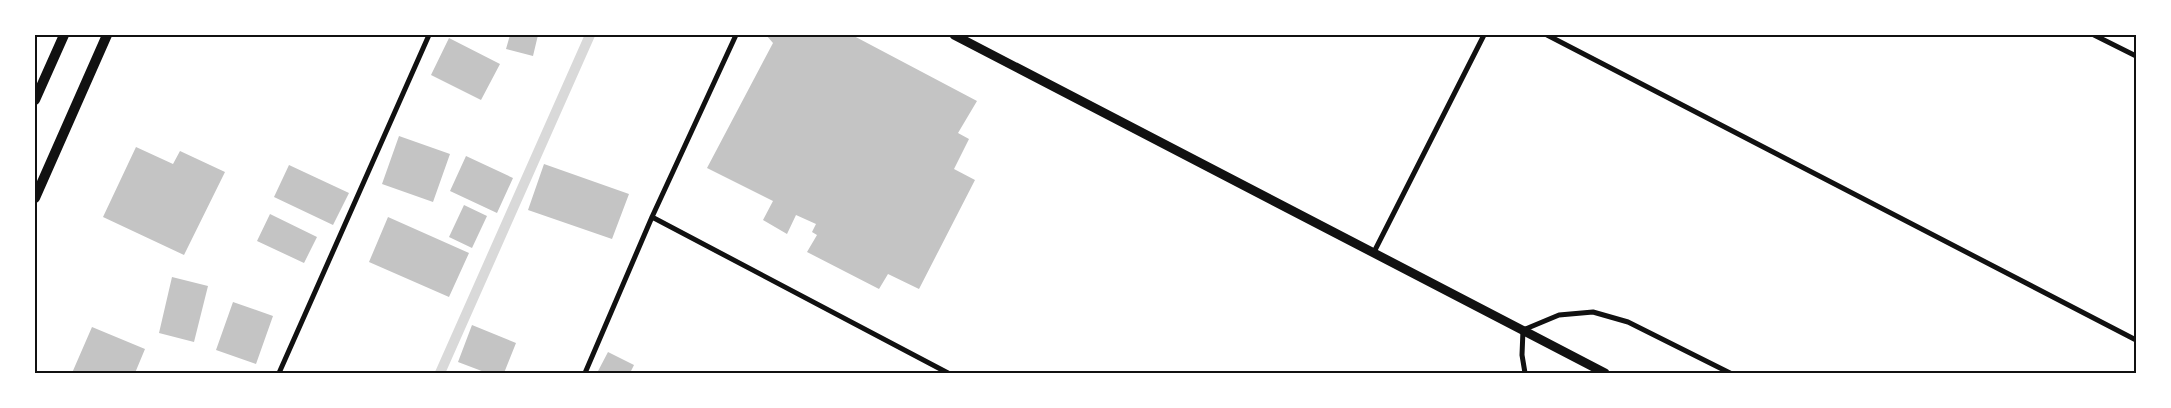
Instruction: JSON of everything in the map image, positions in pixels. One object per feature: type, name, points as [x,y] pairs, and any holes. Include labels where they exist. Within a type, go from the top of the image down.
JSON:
[{"type":"main road","points":[[35,100],[64,35]]},
{"type":"main road","points":[[35,198],[107,35]]},
{"type":"street","points":[[279,373],[429,35]]},
{"type":"street","points":[[585,373],[652,217],[736,35]]},
{"type":"street","points":[[954,35],[1605,373]]},
{"type":"street","points":[[1374,252],[1484,35]]},
{"type":"street","points":[[1548,35],[2136,340]]},
{"type":"street","points":[[2094,35],[2136,56]]},
{"type":"street","points":[[652,217],[948,373]]},
{"type":"street","points":[[1523,330],[1559,315],[1593,312],[1628,322],[1730,373]]},
{"type":"street","points":[[1523,330],[1522,355],[1525,373]]},
{"type":"building","points":[[510,35],[538,35],[533,56],[506,49]]},
{"type":"building","points":[[766,35],[852,35],[977,101],[958,133],[969,139],[954,169],[975,180],[919,289],[888,274],[879,289],[807,252],[817,235],[812,232],[816,224],[796,215],[787,234],[763,220],[773,201],[707,168],[773,43]]},
{"type":"building","points":[[449,38],[500,64],[481,100],[431,75]]},
{"type":"building","points":[[399,136],[450,154],[433,202],[382,184]]},
{"type":"building","points":[[136,147],[173,164],[180,151],[225,172],[184,255],[103,217]]},
{"type":"building","points":[[466,156],[513,178],[497,213],[450,191]]},
{"type":"building","points":[[544,164],[629,194],[612,239],[528,210]]},
{"type":"building","points":[[289,165],[349,193],[333,225],[274,197]]},
{"type":"building","points":[[464,205],[487,216],[472,248],[449,237]]},
{"type":"building","points":[[270,214],[317,237],[304,263],[257,241]]},
{"type":"building","points":[[388,217],[469,253],[449,297],[369,262]]},
{"type":"building","points":[[172,277],[208,286],[194,342],[159,333]]},
{"type":"building","points":[[233,302],[273,316],[256,364],[216,350]]},
{"type":"building","points":[[472,325],[516,343],[504,373],[487,373],[458,362]]},
{"type":"building","points":[[92,327],[145,349],[135,373],[72,373]]},
{"type":"building","points":[[608,352],[634,365],[630,373],[597,373]]},
{"type":"waterway","points":[[440,373],[590,35]]}]
